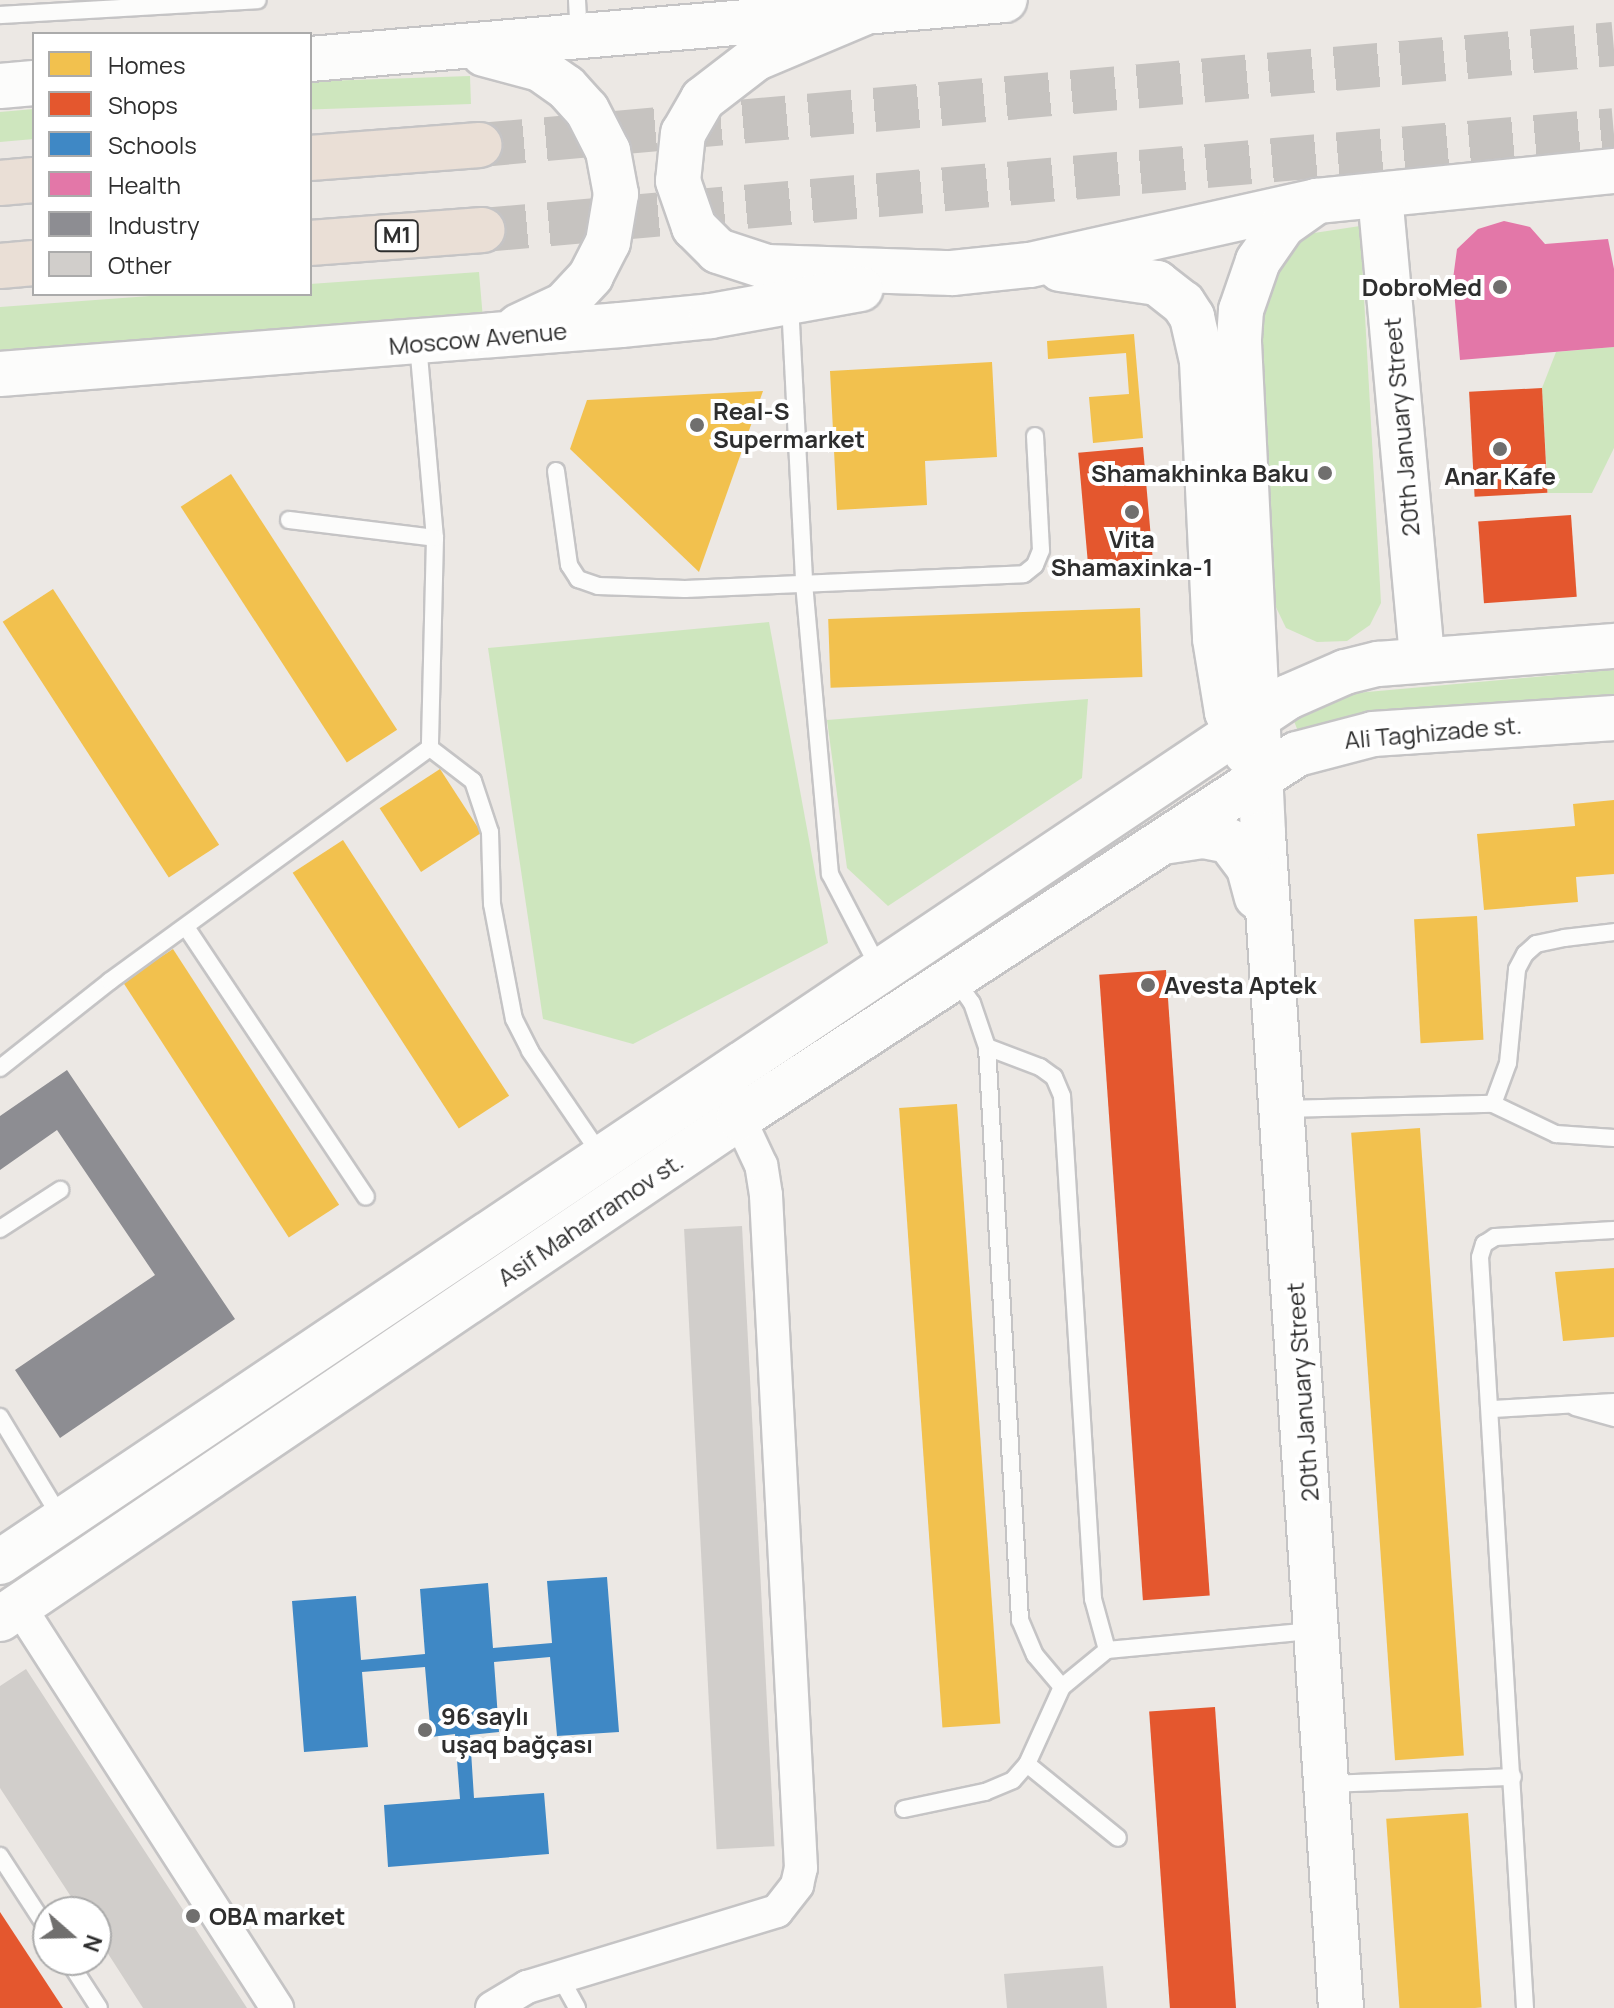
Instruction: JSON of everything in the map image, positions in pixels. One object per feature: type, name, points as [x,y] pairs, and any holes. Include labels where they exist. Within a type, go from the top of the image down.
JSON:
[{"type":"highway","points":[[312,158],[480,145]]},
{"type":"highway","points":[[0,183],[32,180]]},
{"type":"highway","name":"M1","points":[[312,243],[483,230]]},
{"type":"highway","points":[[0,266],[32,263]]},
{"type":"main road","points":[[312,59],[439,48],[578,18],[866,12],[1005,0]]},
{"type":"main road","points":[[866,12],[755,59],[703,99],[680,145],[682,203],[694,227],[718,251],[744,262],[792,269],[952,273],[1030,265],[1317,201],[1614,171]]},
{"type":"main road","points":[[439,48],[509,57],[566,87],[587,110],[608,151],[616,194],[608,242],[591,276],[564,305],[532,322],[478,338]]},
{"type":"main road","points":[[0,86],[32,83]]},
{"type":"main road","name":"20th January Street","points":[[1380,195],[1422,659]]},
{"type":"main road","points":[[1246,722],[1239,324],[1250,282],[1270,242],[1283,225],[1317,201]]},
{"type":"main road","points":[[1030,265],[1157,283],[1183,303],[1192,317],[1202,361],[1215,639],[1246,722],[1260,775]]},
{"type":"main road","name":"Moscow Avenue","points":[[0,374],[418,344],[711,316],[952,273]]},
{"type":"main road","points":[[1422,659],[1614,646]]},
{"type":"main road","name":"Asif Maharramov st.","points":[[0,1562],[1246,722],[1345,672],[1422,659]]},
{"type":"main road","name":"Ali Taghizade st.","points":[[1173,834],[1260,775],[1319,745],[1360,736],[1614,718]]},
{"type":"main road","name":"20th January Street","points":[[1260,775],[1341,2008]]},
{"type":"main road","points":[[1173,834],[1211,836],[1236,847],[1254,887],[1274,983]]},
{"type":"main road","name":"Asif Maharramov st.","points":[[6,1600],[1173,834]]},
{"type":"street","points":[[492,2008],[527,1987],[777,1911],[789,1902],[801,1868],[766,1195],[761,1165],[739,1118]]},
{"type":"street","points":[[6,1600],[277,2008]]},
{"type":"lane","points":[[0,15],[258,0]]},
{"type":"lane","points":[[790,302],[804,583],[830,874],[879,968]]},
{"type":"lane","points":[[418,344],[435,538],[430,748]]},
{"type":"lane","points":[[556,471],[569,565],[578,579],[598,586],[685,589],[1024,574],[1035,565],[1041,550],[1035,436]]},
{"type":"lane","points":[[289,520],[435,538]]},
{"type":"lane","points":[[0,1068],[430,748]]},
{"type":"lane","points":[[430,748],[473,781],[490,832],[492,904],[514,1019],[530,1051],[601,1155]]},
{"type":"lane","points":[[186,927],[366,1197]]},
{"type":"lane","points":[[1493,1104],[1506,1074],[1517,969],[1525,954],[1536,944],[1614,932]]},
{"type":"lane","points":[[954,978],[972,1003],[987,1047],[1020,1620],[1035,1655],[1062,1687]]},
{"type":"lane","points":[[987,1047],[1040,1067],[1054,1077],[1062,1096],[1093,1599],[1107,1650]]},
{"type":"lane","points":[[1283,1109],[1493,1104],[1556,1134],[1614,1138]]},
{"type":"lane","points":[[0,1229],[60,1190]]},
{"type":"lane","points":[[1525,2008],[1493,1409],[1480,1257],[1484,1244],[1495,1237],[1614,1230]]},
{"type":"lane","points":[[1493,1409],[1559,1402],[1614,1402]]},
{"type":"lane","points":[[1559,1402],[1614,1418]]},
{"type":"lane","points":[[0,1417],[62,1520]]},
{"type":"lane","points":[[904,1809],[985,1792],[1013,1780],[1027,1764],[1062,1687],[1107,1650],[1318,1630]]},
{"type":"lane","points":[[1027,1764],[1118,1838]]},
{"type":"lane","points":[[1327,1784],[1513,1777]]},
{"type":"lane","points":[[0,1856],[32,1905]]},
{"type":"lane","points":[[78,1976],[99,2008]]},
{"type":"lane","points":[[560,1977],[577,2008]]},
{"type":"green space","points":[[470,76],[471,104],[312,110],[312,82]]},
{"type":"green space","points":[[32,109],[32,139],[0,142],[0,112]]},
{"type":"green space","points":[[1360,226],[1381,603],[1370,625],[1347,641],[1317,642],[1286,628],[1273,601],[1256,350],[1262,301],[1288,249],[1314,233]]},
{"type":"green space","points":[[479,272],[483,319],[0,350],[0,307],[150,296],[312,296],[312,284]]},
{"type":"green space","points":[[1614,347],[1614,448],[1592,493],[1548,493],[1542,388],[1556,352]]},
{"type":"green space","points":[[769,622],[828,943],[633,1044],[543,1019],[488,648]]},
{"type":"green space","points":[[1614,670],[1614,695],[1352,718],[1299,734],[1294,721],[1356,693]]},
{"type":"green space","points":[[1088,699],[1082,778],[888,906],[847,868],[827,720]]},
{"type":"building: Homes","points":[[1134,334],[1143,438],[1093,443],[1089,397],[1129,394],[1126,353],[1048,359],[1047,341]]},
{"type":"building: Homes","points":[[992,362],[997,457],[925,461],[927,505],[837,510],[830,371]]},
{"type":"building: Homes","points":[[763,391],[699,572],[570,449],[587,400]]},
{"type":"building: Homes","points":[[231,474],[397,730],[347,762],[181,507]]},
{"type":"building: Homes","points":[[53,589],[219,845],[169,877],[3,622]]},
{"type":"building: Homes","points":[[1140,608],[1142,677],[831,688],[828,619]]},
{"type":"building: Homes","points":[[440,769],[481,833],[421,872],[380,808]]},
{"type":"building: Homes","points":[[1614,800],[1614,874],[1576,877],[1578,902],[1484,910],[1477,834],[1575,826],[1573,804]]},
{"type":"building: Homes","points":[[343,840],[509,1096],[459,1128],[293,873]]},
{"type":"building: Homes","points":[[1477,916],[1483,1040],[1421,1043],[1414,919]]},
{"type":"building: Homes","points":[[173,949],[339,1205],[289,1237],[123,982]]},
{"type":"building: Homes","points":[[957,1104],[1000,1723],[942,1728],[899,1108]]},
{"type":"building: Homes","points":[[1420,1128],[1464,1755],[1395,1760],[1351,1133]]},
{"type":"building: Homes","points":[[1614,1268],[1614,1337],[1563,1341],[1555,1272]]},
{"type":"building: Homes","points":[[1468,1813],[1482,2008],[1399,2008],[1386,1819]]},
{"type":"building: Shops","points":[[1542,388],[1547,493],[1475,497],[1469,392]]},
{"type":"building: Shops","points":[[1143,447],[1154,573],[1089,578],[1078,453]]},
{"type":"building: Shops","points":[[1571,515],[1577,597],[1484,603],[1478,521]]},
{"type":"building: Shops","points":[[1166,970],[1210,1595],[1143,1600],[1099,975]]},
{"type":"building: Shops","points":[[1215,1707],[1236,2008],[1170,2008],[1149,1712]]},
{"type":"building: Shops","points":[[0,1912],[32,1961],[32,1976],[42,1976],[63,2008],[0,2008]]},
{"type":"building: Schools","points":[[607,1577],[619,1732],[557,1736],[550,1657],[494,1662],[499,1732],[470,1735],[474,1798],[544,1793],[549,1854],[388,1867],[384,1805],[460,1799],[455,1734],[431,1737],[425,1667],[362,1672],[368,1747],[304,1752],[292,1601],[356,1596],[361,1660],[425,1654],[420,1589],[488,1583],[493,1648],[552,1643],[547,1581]]},
{"type":"building: Health","points":[[1504,221],[1530,227],[1545,244],[1608,239],[1614,269],[1614,347],[1460,360],[1453,279],[1457,249],[1478,229]]},
{"type":"building: Industry","points":[[67,1070],[235,1319],[60,1438],[15,1370],[155,1275],[57,1130],[0,1170],[0,1116]]},
{"type":"building: Other","points":[[742,1226],[775,1846],[717,1849],[684,1229]]},
{"type":"building: Other","points":[[26,1669],[247,2008],[143,2008],[112,1960],[112,1896],[71,1896],[0,1788],[0,1686]]},
{"type":"building: Other","points":[[1103,1966],[1107,2008],[1007,2008],[1004,1974]]},
{"type":"tunnel","points":[[480,145],[1614,44]]},
{"type":"tunnel","points":[[483,230],[1614,130]]},
{"type":"place","name":"DobroMed","points":[[1500,287]]},
{"type":"place","name":"Real-S Supermarket","points":[[697,425]]},
{"type":"place","name":"Anar Kafe","points":[[1500,449]]},
{"type":"place","name":"Shamakhinka Baku","points":[[1325,473]]},
{"type":"place","name":"Vita Shamaxinka-1","points":[[1132,512]]},
{"type":"place","name":"Avesta Aptek","points":[[1148,985]]},
{"type":"place","name":"96 saylı uşaq bağçası","points":[[425,1730]]},
{"type":"place","name":"OBA market","points":[[193,1916]]}]
